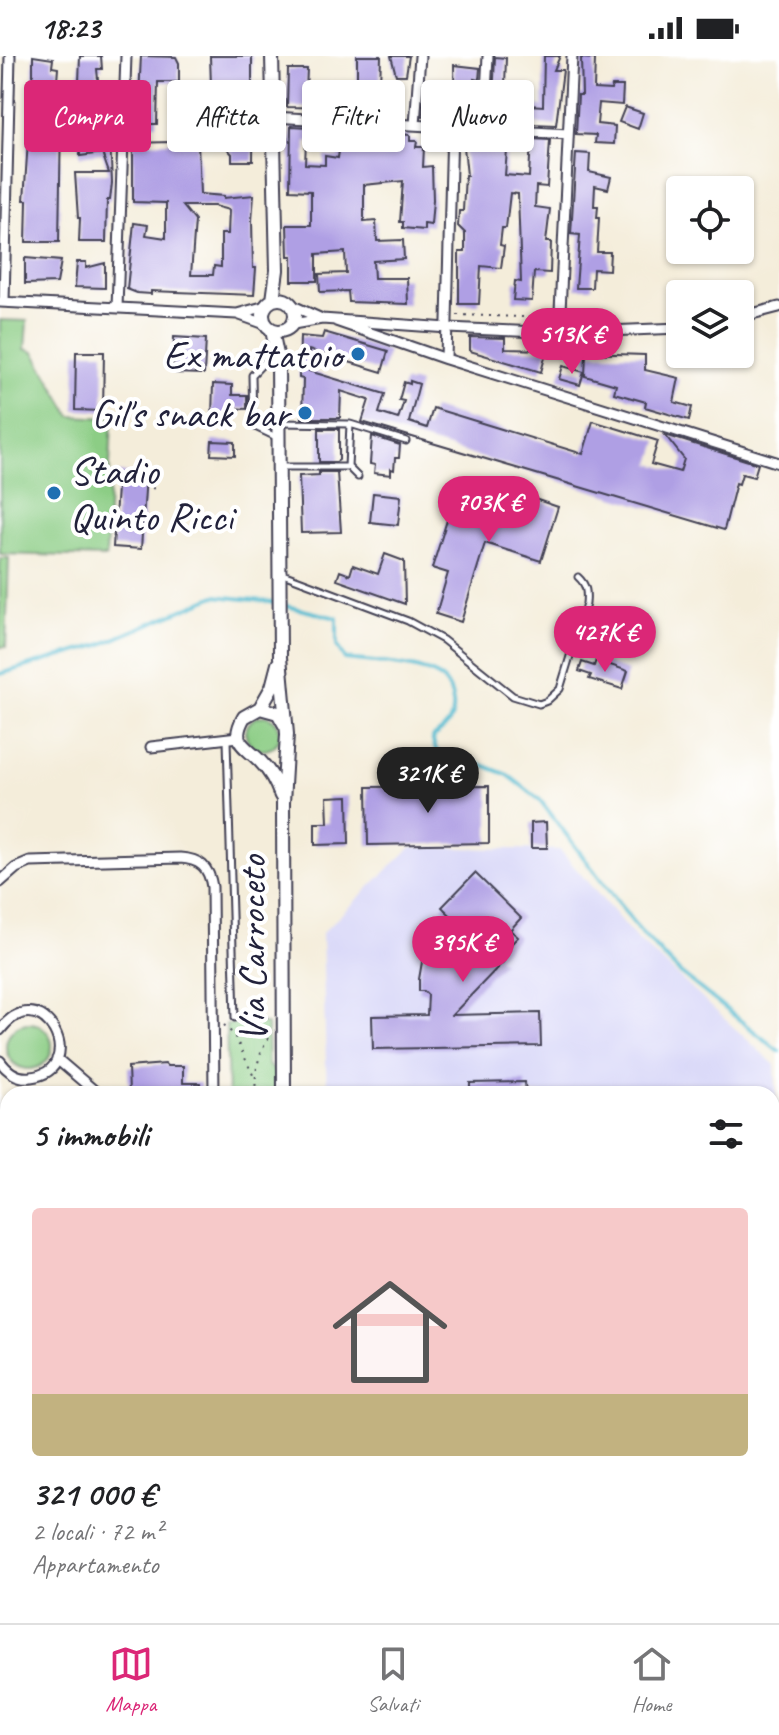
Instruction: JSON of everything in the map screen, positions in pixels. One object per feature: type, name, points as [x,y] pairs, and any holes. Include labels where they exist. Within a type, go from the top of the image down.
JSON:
[{"type":"street","points":[[10,56],[5,72],[2,302],[237,314],[280,303],[336,321],[559,333],[666,329]]},
{"type":"street","points":[[117,308],[126,56]]},
{"type":"street","points":[[272,56],[272,80]]},
{"type":"street","points":[[415,125],[420,56]]},
{"type":"street","points":[[487,80],[488,56]]},
{"type":"street","points":[[559,333],[572,56]]},
{"type":"street","points":[[286,118],[421,125]]},
{"type":"street","points":[[534,132],[568,134]]},
{"type":"street","points":[[274,152],[280,303],[296,315],[292,326]]},
{"type":"street","points":[[446,359],[452,152]]},
{"type":"street","points":[[269,327],[263,314],[280,303]]},
{"type":"street","points":[[754,313],[779,307]]},
{"type":"street","points":[[237,314],[281,332],[322,319]]},
{"type":"street","points":[[336,321],[446,359],[779,463]]},
{"type":"street","name":"Via Carroceto","points":[[277,355],[292,326]]},
{"type":"street","name":"Via Carroceto","points":[[269,327],[277,355],[280,657],[287,734],[283,803],[284,1086]]},
{"type":"street","name":"Via Carroceto","points":[[280,657],[272,687],[260,708],[244,717],[233,738],[256,757],[273,777],[283,803]]},
{"type":"street","points":[[256,757],[275,754],[287,734],[278,713],[260,708]]},
{"type":"street","points":[[151,747],[233,738]]},
{"type":"street","points":[[0,882],[16,868],[30,862],[180,858],[195,859],[204,865],[212,887],[214,1086]]},
{"type":"street","points":[[0,1030],[16,1015],[38,1015],[55,1027],[59,1037],[57,1059],[42,1074],[32,1077],[0,1071]]},
{"type":"street","points":[[57,1059],[89,1086]]},
{"type":"street","points":[[0,1061],[12,1073]]},
{"type":"lane","points":[[277,355],[252,375],[253,426],[278,438]]},
{"type":"lane","points":[[278,423],[350,424],[406,441]]},
{"type":"lane","points":[[348,467],[350,424]]},
{"type":"lane","points":[[279,467],[348,467],[358,477]]},
{"type":"lane","points":[[279,572],[408,621],[443,640],[513,696],[539,704],[554,695],[563,680],[586,604],[584,582],[578,577]]},
{"type":"lane","points":[[233,738],[235,1018]]},
{"type":"path","points":[[144,489],[156,488]]},
{"type":"path","points":[[235,1018],[269,1017]]},
{"type":"path","points":[[224,1025],[234,1035],[255,1079]]},
{"type":"path","points":[[255,1086],[258,1061],[269,1037]]},
{"type":"shaded area","points":[[411,847],[560,850],[635,937],[775,1065],[776,1086],[327,1086],[322,933]]},
{"type":"green space","name":"Stadio Quinto Ricci","points":[[0,320],[27,321],[25,349],[34,352],[71,416],[112,418],[106,557],[0,554]]},
{"type":"green space","points":[[0,558],[9,558],[6,647],[0,647]]},
{"type":"green space","points":[[263,716],[275,721],[280,733],[275,745],[263,750],[251,745],[246,733],[251,721]]},
{"type":"green space","points":[[29,1023],[45,1030],[52,1046],[45,1062],[29,1069],[13,1062],[6,1046],[13,1030]]},
{"type":"green space","points":[[226,1024],[267,1024],[268,1065],[276,1072],[276,1086],[228,1086]]},
{"type":"building","points":[[33,56],[53,59],[52,67],[58,68],[57,80],[33,79]]},
{"type":"building","points":[[80,56],[101,56],[102,69],[97,69],[98,80],[79,80]]},
{"type":"building","points":[[141,56],[176,57],[179,80],[158,82],[157,124],[151,124],[151,80],[140,80]]},
{"type":"building","points":[[210,56],[252,56],[252,80],[211,80]]},
{"type":"building","points":[[357,56],[381,56],[380,80],[357,80]]},
{"type":"building","points":[[391,56],[409,56],[406,75],[396,75]]},
{"type":"building","points":[[544,56],[560,56],[554,70],[563,70],[556,125],[534,124],[534,105],[543,106]]},
{"type":"building","points":[[495,57],[506,58],[505,80],[494,80]]},
{"type":"building","points":[[581,58],[595,59],[594,89],[611,90],[612,86],[623,86],[622,105],[599,103],[597,124],[615,126],[614,144],[595,143],[596,135],[576,134],[578,95],[582,95]]},
{"type":"building","points":[[454,65],[480,68],[479,80],[454,80]]},
{"type":"building","points":[[288,69],[307,69],[306,80],[302,80],[302,107],[287,107]]},
{"type":"building","points":[[625,107],[643,113],[638,129],[619,122]]},
{"type":"building","points":[[291,126],[302,127],[305,164],[325,165],[325,156],[338,158],[339,152],[405,152],[405,135],[410,135],[410,141],[417,141],[416,147],[421,147],[421,152],[424,152],[423,167],[432,166],[431,225],[424,224],[424,230],[403,228],[403,222],[400,222],[403,181],[364,185],[364,222],[376,221],[377,241],[403,240],[404,259],[373,261],[374,278],[407,278],[408,304],[349,302],[348,291],[320,292],[319,274],[346,273],[345,252],[317,254],[317,281],[292,281],[287,225],[311,225],[311,191],[290,190]]},
{"type":"building","points":[[534,139],[550,140],[547,187],[536,186],[535,207],[550,209],[546,242],[551,242],[550,273],[534,272],[532,301],[513,300],[515,281],[521,282],[518,194],[510,193],[506,228],[502,228],[500,245],[504,246],[501,268],[481,266],[479,304],[459,304],[459,252],[465,252],[465,233],[458,226],[467,175],[465,152],[507,152],[505,175],[529,177]]},
{"type":"building","points":[[167,142],[167,152],[198,152],[200,194],[224,198],[254,195],[254,295],[151,291],[151,294],[127,289],[134,223],[148,225],[146,235],[166,238],[166,203],[133,202],[133,152],[151,152],[151,143]],"holes":[[[183,206],[214,206],[229,210],[228,234],[221,234],[221,267],[214,266],[213,275],[191,275],[195,221]]]},
{"type":"building","points":[[27,152],[60,152],[59,242],[26,242],[27,200],[24,200]]},
{"type":"building","points":[[80,152],[111,152],[112,183],[110,200],[107,200],[106,242],[79,242],[75,173],[109,173],[102,153],[80,156]]},
{"type":"building","points":[[230,152],[253,152],[253,161],[232,161]]},
{"type":"building","points":[[576,153],[590,154],[589,172],[611,177],[608,189],[595,186],[594,206],[598,206],[599,218],[597,252],[610,252],[609,270],[593,269],[592,288],[576,288],[580,235],[571,234]]},
{"type":"building","points":[[25,258],[61,261],[57,283],[25,284]]},
{"type":"building","points":[[77,262],[86,262],[86,268],[105,263],[105,288],[75,287]]},
{"type":"building","points":[[324,332],[388,351],[382,372],[309,350],[309,371],[385,394],[379,413],[398,419],[404,401],[399,400],[404,382],[410,384],[410,381],[419,384],[409,422],[427,428],[433,408],[583,454],[593,421],[658,441],[651,464],[680,472],[684,459],[665,435],[758,464],[754,477],[742,474],[739,484],[736,483],[724,530],[362,422],[369,400],[341,391],[340,418],[302,418],[300,336],[322,338]]},
{"type":"building","points":[[174,337],[206,339],[204,374],[173,373]]},
{"type":"building","points":[[470,337],[505,338],[505,349],[547,350],[541,372],[470,351]]},
{"type":"building","points":[[76,352],[104,352],[103,411],[75,410]]},
{"type":"building","points":[[586,353],[645,355],[645,370],[679,378],[674,402],[692,407],[689,420],[645,407],[646,402],[614,393],[616,385],[585,376]]},
{"type":"building","points":[[563,366],[584,372],[580,385],[559,379]]},
{"type":"building","points":[[213,384],[232,385],[232,395],[247,395],[247,409],[230,408],[230,416],[212,416]]},
{"type":"building","points":[[319,429],[339,429],[339,460],[336,462],[319,462]]},
{"type":"building","points":[[372,436],[400,445],[399,458],[395,458],[391,475],[374,473],[375,465],[370,464]]},
{"type":"building","points":[[212,441],[235,442],[235,456],[211,455]]},
{"type":"building","points":[[319,472],[337,472],[341,532],[301,533],[299,476],[319,475]]},
{"type":"building","points":[[118,473],[146,475],[141,549],[113,547]]},
{"type":"building","points":[[514,492],[558,507],[541,561],[485,543],[461,622],[436,614],[448,573],[432,568],[448,517],[469,524],[476,500],[509,510]]},
{"type":"building","points":[[373,493],[401,496],[398,525],[370,522]]},
{"type":"building","points":[[385,554],[404,561],[405,604],[337,580],[340,571],[350,575],[353,565],[378,574]]},
{"type":"building","points":[[596,660],[628,671],[622,689],[589,679],[591,675],[579,671],[582,662],[594,666]]},
{"type":"building","points":[[489,786],[489,843],[368,845],[367,787]]},
{"type":"building","points":[[348,796],[349,844],[315,845],[315,823],[328,823],[327,797]]},
{"type":"building","points":[[546,822],[547,848],[531,848],[531,823]]},
{"type":"building","points":[[475,873],[521,918],[510,930],[518,937],[498,957],[503,962],[452,1015],[540,1013],[541,1046],[373,1049],[372,1016],[427,1015],[428,995],[419,991],[419,979],[422,962],[430,951],[441,944],[443,948],[486,950],[442,907]]},
{"type":"building","points":[[183,1066],[183,1083],[200,1083],[200,1086],[129,1086],[128,1067]]},
{"type":"building","points":[[525,1082],[525,1086],[470,1086],[470,1083]]},
{"type":"waterway","points":[[0,674],[100,645],[215,596],[265,601],[337,618],[337,646],[345,659],[411,667],[443,680],[451,694],[453,709],[448,724],[432,738],[436,750],[446,759],[475,762],[508,775],[540,800],[638,929],[679,972],[779,1051]]},
{"type":"place","name":"Ex mattatoio","points":[[358,354]]},
{"type":"place","name":"Gil's snack bar","points":[[305,413]]},
{"type":"place","name":"Stadio Quinto Ricci","points":[[54,493]]}]
